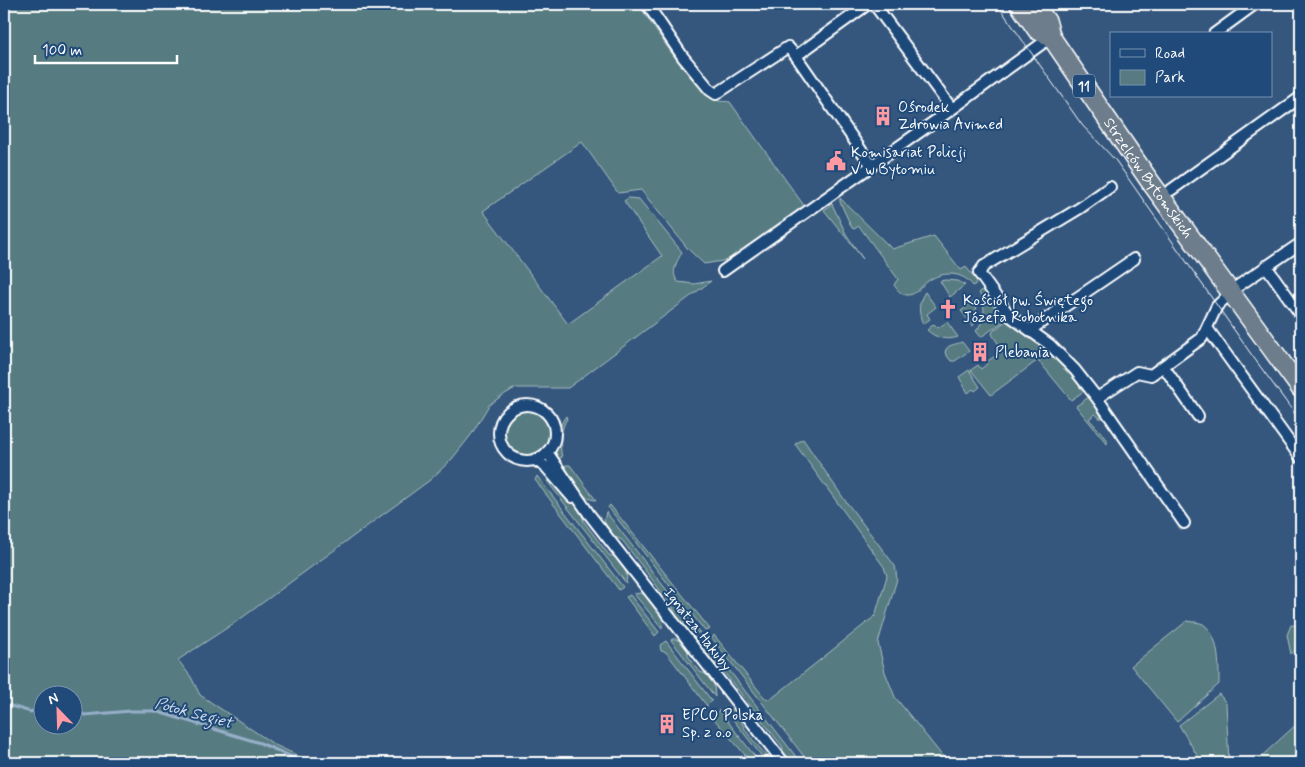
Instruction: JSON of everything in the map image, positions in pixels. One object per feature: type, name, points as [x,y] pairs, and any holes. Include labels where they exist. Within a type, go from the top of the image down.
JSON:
[{"type":"highway","name":"Strzelców Bytomskich","points":[[1019,4],[1037,30],[1051,37]]},
{"type":"highway","name":"Strzelców Bytomskich","points":[[1034,4],[1047,22],[1051,37],[1149,180],[1301,389]]},
{"type":"street","points":[[647,4],[684,58],[710,90],[716,94],[788,47],[872,166]]},
{"type":"street","points":[[796,56],[868,4]]},
{"type":"street","points":[[874,4],[952,109]]},
{"type":"street","points":[[1217,32],[1255,4]]},
{"type":"street","points":[[723,271],[929,126],[1051,37]]},
{"type":"street","name":"Strzelców Bytomskich","points":[[1171,190],[1301,98]]},
{"type":"street","points":[[1110,187],[1080,208],[984,266],[979,273],[1010,315],[1050,344],[1075,370],[1184,524]]},
{"type":"street","points":[[1096,398],[1137,372],[1151,375],[1164,367],[1202,338],[1217,306],[1230,293],[1301,243]]},
{"type":"street","points":[[1030,330],[1134,259]]},
{"type":"street","points":[[1266,266],[1301,316]]},
{"type":"street","points":[[1207,328],[1301,458]]},
{"type":"street","points":[[1164,367],[1198,416]]},
{"type":"street","points":[[527,406],[537,408],[546,414],[553,424],[554,431],[552,446],[547,452],[535,460],[519,460],[510,455],[503,448],[499,438],[500,427],[504,417],[512,410],[527,406]]},
{"type":"street","name":"Ignatza Hakuby","points":[[547,452],[589,514],[784,763]]},
{"type":"street","name":"Ignatza Hakuby","points":[[535,460],[546,467],[589,514]]},
{"type":"green space","points":[[4,4],[638,4],[687,73],[699,86],[719,101],[730,102],[805,207],[728,260],[704,264],[688,249],[641,190],[618,193],[582,142],[483,211],[568,324],[662,256],[624,201],[628,198],[639,199],[682,252],[674,271],[678,282],[694,284],[711,281],[568,388],[515,388],[500,397],[489,405],[471,435],[452,459],[430,480],[239,620],[178,660],[191,677],[200,695],[275,745],[314,763],[4,763]]},
{"type":"green space","points":[[840,198],[892,249],[934,236],[961,270],[966,267],[978,282],[973,286],[964,277],[946,274],[928,281],[913,294],[902,294],[894,285],[898,279],[859,226],[854,229],[852,228]]},
{"type":"green space","points":[[832,204],[846,234],[863,259],[824,210]]},
{"type":"green space","points":[[940,281],[958,281],[965,285],[950,297]]},
{"type":"green space","points":[[983,289],[1004,321],[981,337],[976,331],[982,322],[984,312],[983,302],[979,293]]},
{"type":"green space","points":[[925,292],[936,307],[927,314],[930,319],[923,324],[919,308]]},
{"type":"green space","points":[[976,300],[977,317],[973,326],[961,311]]},
{"type":"green space","points":[[994,302],[1022,332],[1058,359],[1084,391],[1071,400],[1038,360],[991,395],[971,370],[978,365],[981,369],[987,364],[986,362],[1000,353],[998,350],[1001,348],[992,334],[993,331],[1007,320]]},
{"type":"green space","points":[[947,322],[958,337],[950,339],[941,338],[927,330],[934,324],[938,328]]},
{"type":"green space","points":[[962,342],[969,351],[955,361],[951,361],[945,353],[947,348]]},
{"type":"green space","points":[[969,370],[980,387],[968,393],[959,377]]},
{"type":"green space","points":[[1089,397],[1100,413],[1101,419],[1095,414],[1089,419],[1107,439],[1107,444],[1076,406]]},
{"type":"green space","points":[[527,411],[539,415],[545,421],[549,433],[545,445],[539,451],[527,455],[515,451],[509,445],[505,433],[509,421],[515,415]]},
{"type":"green space","points":[[566,416],[567,419],[563,426],[561,437],[562,457],[556,460],[556,437],[560,425]]},
{"type":"green space","points":[[803,439],[844,499],[895,566],[897,579],[878,643],[885,672],[895,697],[948,763],[817,763],[814,760],[809,763],[712,638],[714,635],[765,698],[771,699],[875,616],[887,576],[884,567],[795,444]]},
{"type":"green space","points":[[570,465],[596,500],[580,493],[563,467]]},
{"type":"green space","points":[[537,476],[623,587],[619,590],[535,480]]},
{"type":"green space","points":[[550,477],[576,504],[584,522],[609,555],[618,558],[625,568],[626,583],[547,481]]},
{"type":"green space","points":[[610,505],[710,629],[705,631],[608,507]]},
{"type":"green space","points":[[606,512],[700,633],[690,631],[682,625],[673,607],[622,540],[613,536],[604,521]]},
{"type":"green space","points":[[641,593],[650,599],[657,608],[661,617],[662,628],[634,594]]},
{"type":"green space","points":[[630,595],[659,632],[655,636],[626,597]]},
{"type":"green space","points":[[1187,621],[1203,624],[1213,636],[1216,643],[1219,684],[1177,722],[1131,666]]},
{"type":"green space","points":[[1291,625],[1301,626],[1301,645],[1291,654],[1287,635]]},
{"type":"green space","points":[[677,639],[688,648],[688,656],[700,672],[709,675],[714,683],[715,697],[671,640]]},
{"type":"green space","points":[[666,641],[712,701],[707,706],[666,652],[661,651],[660,645]]},
{"type":"green space","points":[[708,643],[801,763],[789,763],[784,755],[782,746],[719,666],[710,661],[705,649]]},
{"type":"green space","points":[[1219,694],[1226,703],[1229,763],[1187,763],[1197,755],[1179,725]]},
{"type":"green space","points":[[724,708],[737,711],[745,729],[753,740],[768,757],[777,763],[767,763]]},
{"type":"green space","points":[[719,710],[760,763],[752,763],[714,719]]},
{"type":"green space","points":[[1298,723],[1301,727],[1301,763],[1254,763]]},
{"type":"waterway","name":"Potok Segiet","points":[[4,704],[32,711]]},
{"type":"waterway","name":"Potok Segiet","points":[[82,714],[155,711],[260,743],[306,763]]},
{"type":"tram line","points":[[997,4],[1082,125],[1116,161],[1301,422]]},
{"type":"place","name":"Ośrodek Zdrowia Avimed","points":[[883,116]]},
{"type":"place","name":"Komisariat Policji V w Bytomiu","points":[[836,161]]},
{"type":"place","name":"Kościół pw. Świętego Józefa Robotnika","points":[[948,309]]},
{"type":"place","name":"Plebania","points":[[980,352]]},
{"type":"place","name":"EPCO Polska Sp. z o.o","points":[[667,724]]}]
